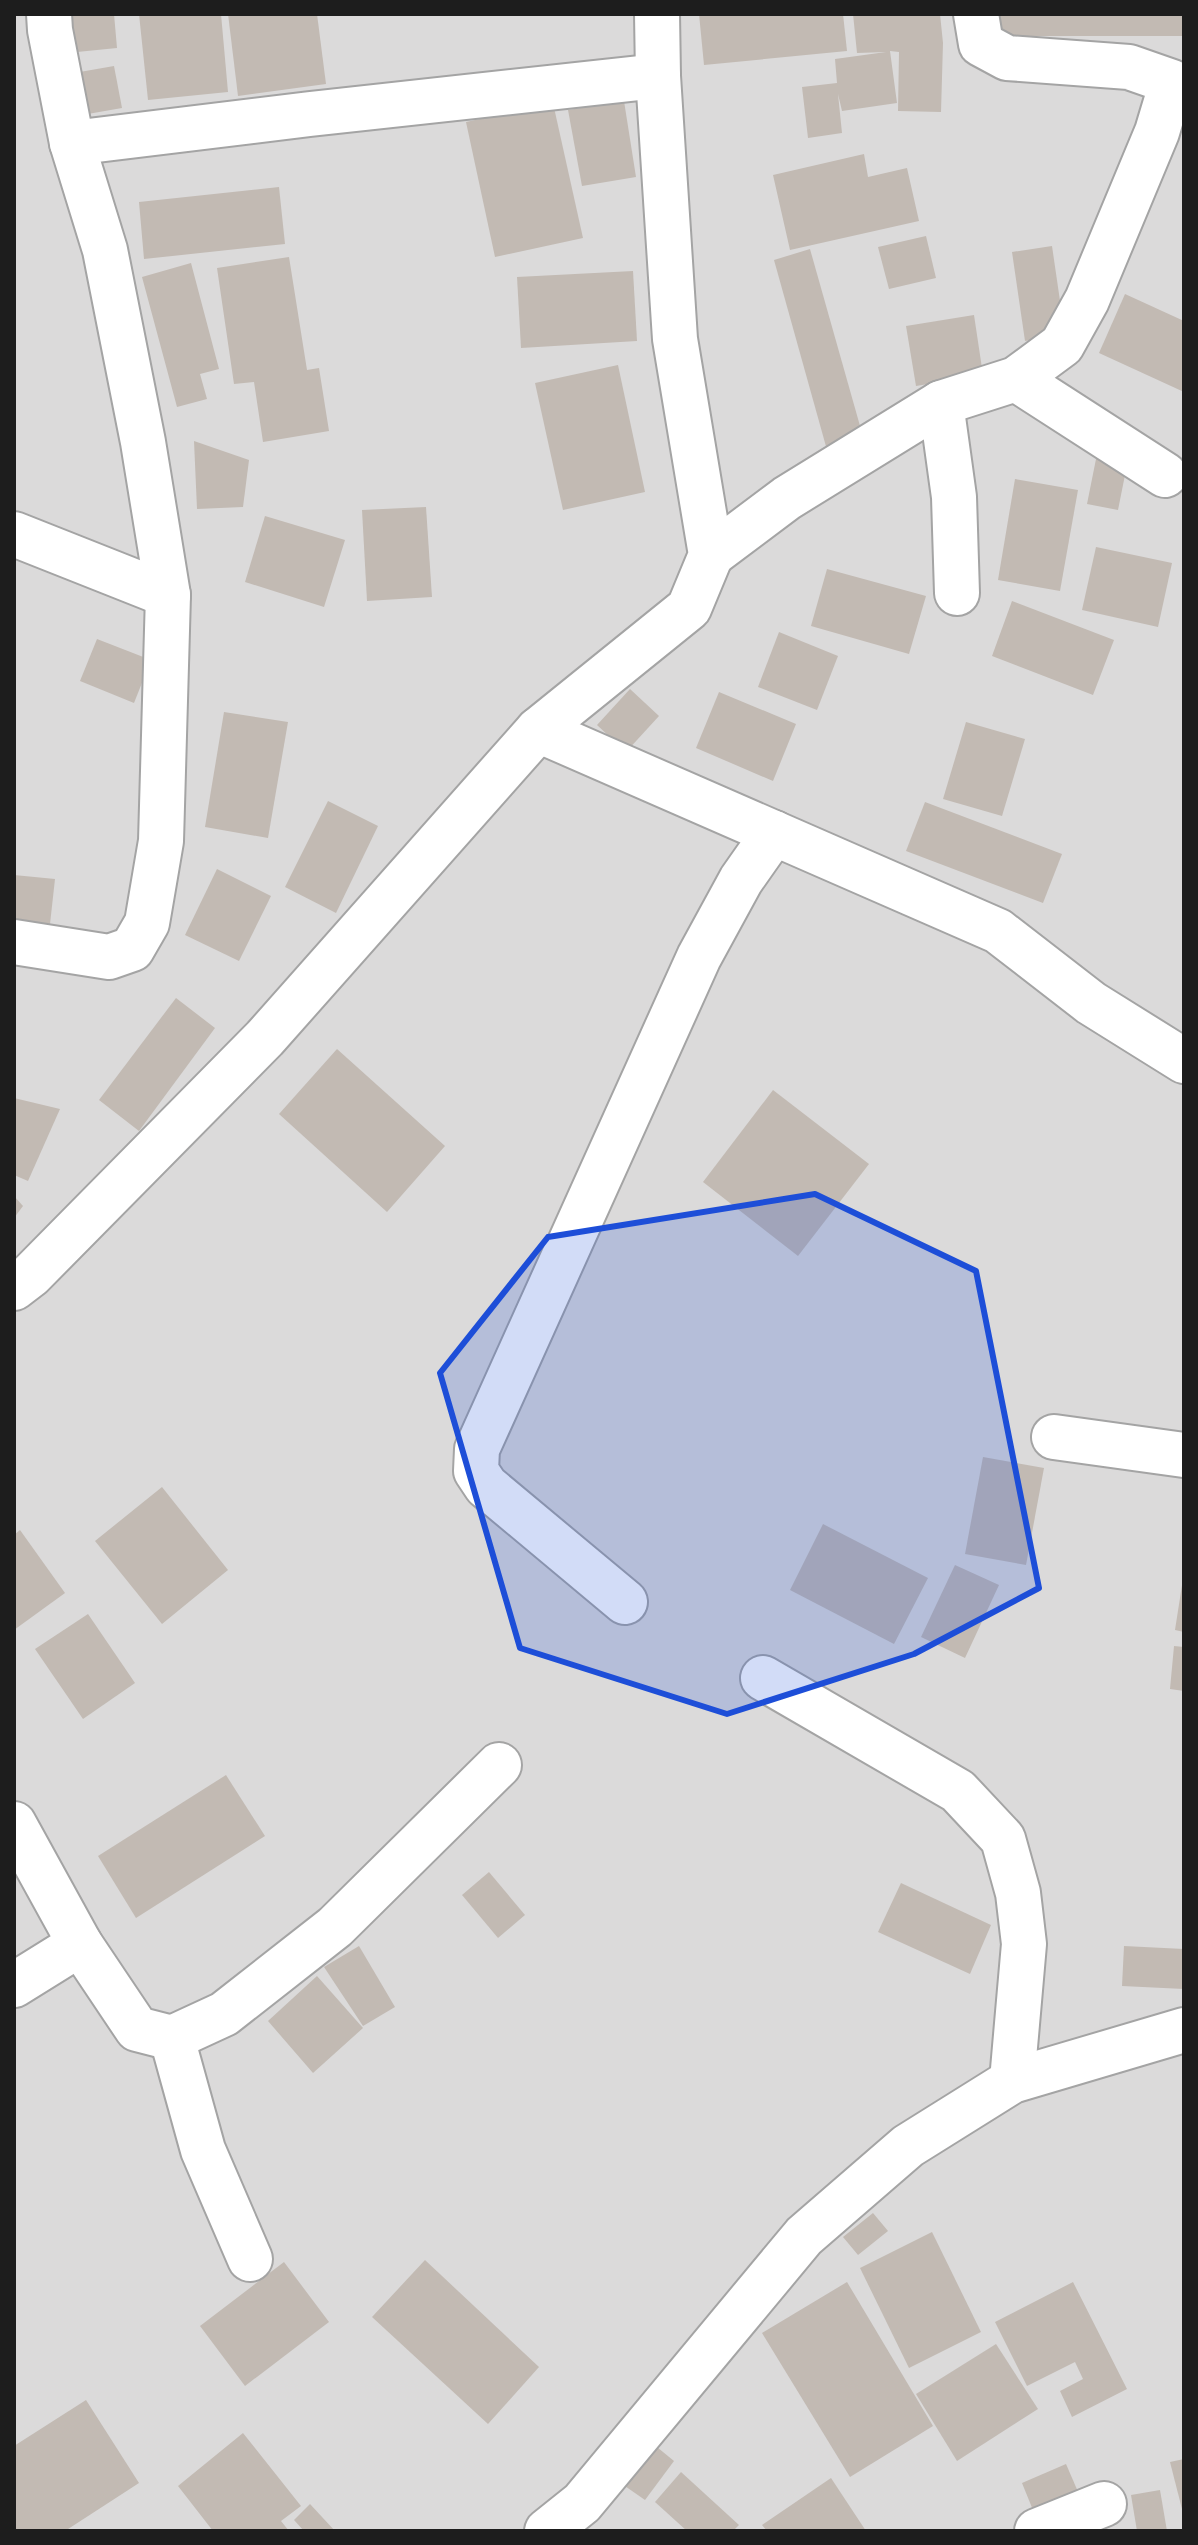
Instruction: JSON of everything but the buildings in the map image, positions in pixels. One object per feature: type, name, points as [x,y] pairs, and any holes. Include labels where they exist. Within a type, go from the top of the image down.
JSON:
[{"type":"street","points":[[14,942],[109,957],[132,949],[147,923],[161,841],[168,595],[143,442],[105,250],[72,143],[49,14]]},
{"type":"street","points":[[657,14],[658,76],[675,339],[711,555]]},
{"type":"street","points":[[14,1288],[31,1275],[265,1038],[538,730],[689,608],[711,555],[787,498],[941,403],[1016,379],[1062,345],[1087,300],[1178,74],[1129,67],[1007,58],[981,44],[976,14]]},
{"type":"street","points":[[72,143],[658,76]]},
{"type":"street","points":[[1016,379],[1165,475]]},
{"type":"street","points":[[941,403],[954,497],[957,593]]},
{"type":"street","points":[[14,534],[168,595]]},
{"type":"street","points":[[538,730],[998,931],[1091,1003],[1184,1061]]},
{"type":"street","points":[[625,1602],[486,1486],[476,1471],[477,1449],[699,957],[741,880],[774,833]]},
{"type":"street","points":[[1054,1437],[1184,1455]]},
{"type":"street","points":[[763,1678],[958,1791],[1003,1839],[1018,1893],[1024,1944],[1012,2081]]},
{"type":"street","points":[[14,1824],[80,1944],[137,2029],[172,2038],[224,2014],[335,1927],[499,1765]]},
{"type":"street","points":[[14,1985],[80,1944]]},
{"type":"street","points":[[547,2531],[591,2517],[804,2236],[908,2146],[1012,2081],[1184,2030]]},
{"type":"street","points":[[172,2038],[203,2150],[250,2259]]},
{"type":"street","points":[[1037,2531],[1104,2504]]},
{"type":"highlighted area","points":[[815,1194],[976,1271],[1039,1588],[914,1654],[727,1714],[520,1648],[440,1373],[548,1237]]},
{"type":"shaded area","points":[[14,14],[1184,14],[1184,2531],[14,2531]]}]
